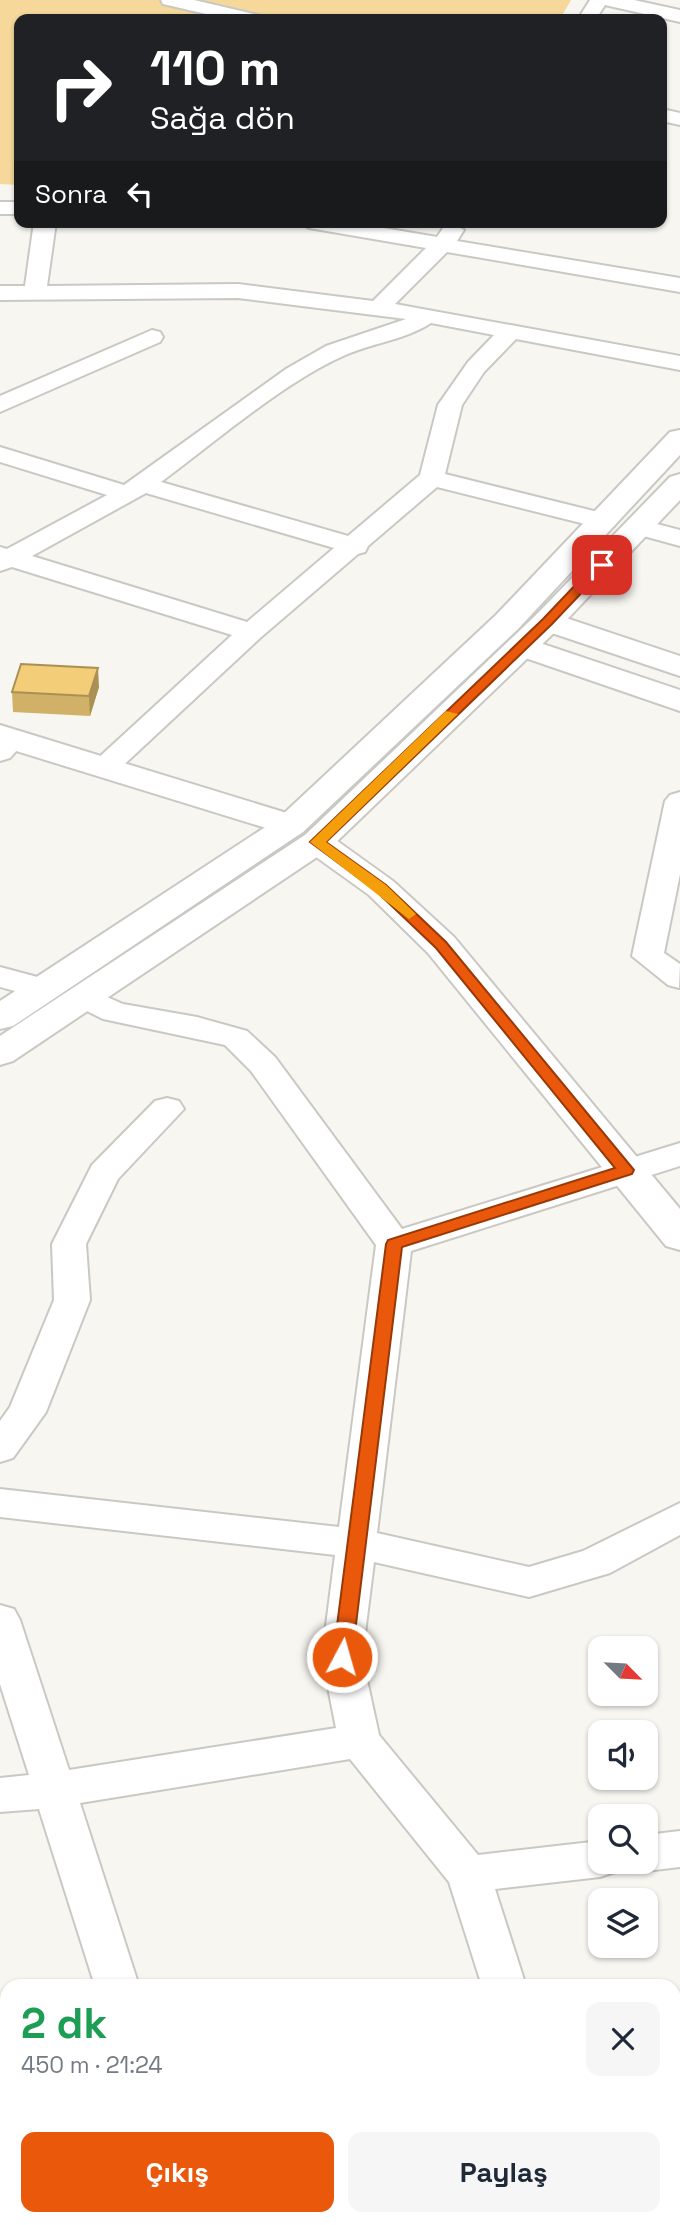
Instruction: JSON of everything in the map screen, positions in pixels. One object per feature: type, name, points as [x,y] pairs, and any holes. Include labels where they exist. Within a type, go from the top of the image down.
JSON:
[{"type":"main road","points":[[0,1017],[304,834],[605,521],[680,438]]},
{"type":"main road","points":[[0,1054],[84,997],[304,834],[522,646],[680,483]]},
{"type":"main road","points":[[548,621],[680,667]]},
{"type":"main road","points":[[522,646],[680,701]]},
{"type":"main road","points":[[4,742],[105,767],[304,834],[381,888],[441,945],[680,1236]]},
{"type":"street","points":[[170,0],[230,14]]},
{"type":"street","points":[[610,0],[680,16]]},
{"type":"street","points":[[35,292],[44,228]]},
{"type":"street","points":[[348,228],[680,285]]},
{"type":"street","points":[[379,308],[444,243],[454,228]]},
{"type":"street","points":[[0,293],[238,291],[379,308],[680,363]]},
{"type":"street","points":[[4,559],[136,489],[294,374],[334,351],[406,330],[427,316]]},
{"type":"street","points":[[105,767],[251,632],[356,547],[432,478],[450,405],[476,367],[509,333]]},
{"type":"street","points":[[0,405],[152,337]]},
{"type":"street","points":[[0,454],[356,547]]},
{"type":"street","points":[[432,478],[605,521]]},
{"type":"street","points":[[638,527],[680,538]]},
{"type":"street","points":[[4,559],[251,632]]},
{"type":"street","points":[[679,978],[648,956],[680,801]]},
{"type":"street","points":[[0,977],[45,989]]},
{"type":"street","points":[[84,997],[114,1012],[197,1027],[236,1038],[263,1063],[394,1244],[342,1657],[359,1741],[468,1874],[502,1979]]},
{"type":"street","points":[[0,1448],[27,1412],[72,1300],[69,1244],[104,1173],[167,1109]]},
{"type":"street","points":[[394,1244],[680,1154]]},
{"type":"street","points":[[0,1503],[355,1543],[529,1582],[596,1562],[680,1517]]},
{"type":"street","points":[[0,1620],[115,1979]]},
{"type":"street","points":[[0,1795],[55,1790],[359,1741]]},
{"type":"street","points":[[658,1852],[680,1849]]},
{"type":"street","points":[[468,1874],[588,1859]]},
{"type":"shaded area","points":[[0,0],[571,0],[563,14],[14,14],[14,185],[0,184]]},
{"type":"building","points":[[21,664],[98,668],[89,696],[12,692]]},
{"type":"slow traffic","points":[[409,914],[381,888],[317,842],[451,714]]},
{"type":"route","points":[[342,1657],[394,1244],[626,1170],[441,945],[381,888],[317,842],[548,621],[602,565]]}]
